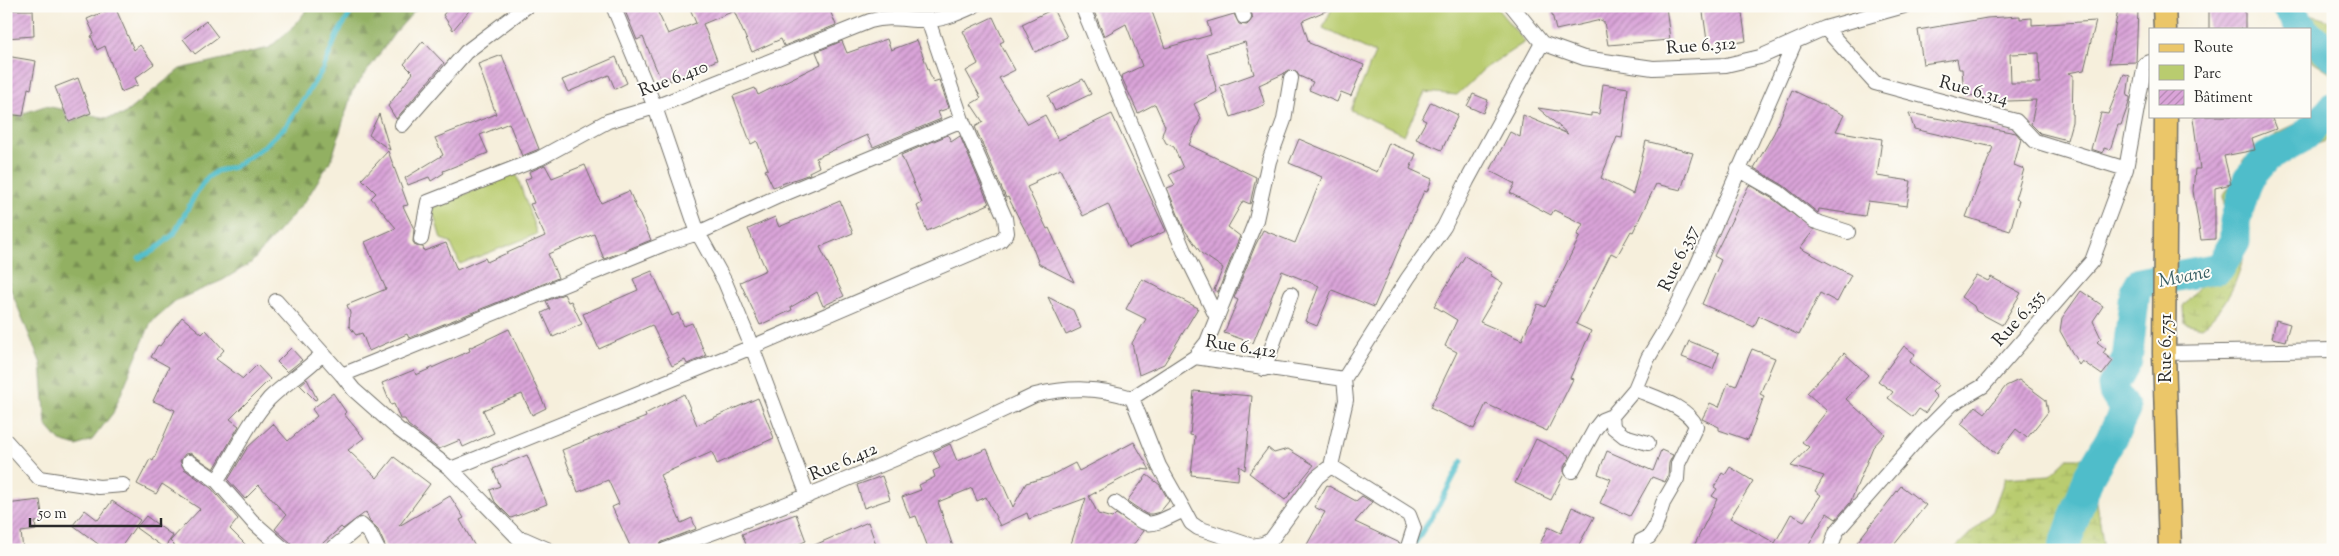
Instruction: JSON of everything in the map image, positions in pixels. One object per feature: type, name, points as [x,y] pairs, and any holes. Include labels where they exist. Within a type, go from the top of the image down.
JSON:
[{"type":"main road","points":[[2164,6],[2165,28]]},
{"type":"main road","name":"Rue 6.751","points":[[2166,118],[2164,353],[2170,550]]},
{"type":"street","points":[[402,125],[466,52],[527,6]]},
{"type":"street","points":[[612,6],[655,107],[698,233],[725,282],[752,347],[808,496]]},
{"type":"street","name":"Rue 6.410","points":[[421,239],[428,202],[540,158],[608,121],[655,107],[870,21],[893,16],[928,20],[946,12],[974,6]]},
{"type":"street","points":[[1082,6],[1184,251],[1217,318]]},
{"type":"street","points":[[1132,398],[1159,466],[1192,523],[1198,528],[1252,546],[1271,540],[1317,477],[1330,466],[1346,400],[1344,379],[1408,278],[1444,226],[1542,43],[1512,6]]},
{"type":"street","name":"Rue 6.312","points":[[1542,43],[1584,58],[1653,68],[1726,65],[1760,57],[1794,44],[1825,28],[1904,6]]},
{"type":"street","points":[[451,469],[752,347],[1000,241],[1007,233],[1005,218],[962,120],[928,20]]},
{"type":"street","name":"Rue 6.314","points":[[1825,28],[1875,83],[2016,121],[2035,141],[2126,169]]},
{"type":"street","name":"Rue 6.357","points":[[1572,471],[1602,420],[1612,416],[1636,389],[1648,358],[1665,330],[1696,268],[1794,44]]},
{"type":"street","name":"Rue 6.355","points":[[1830,550],[1836,532],[1922,434],[1952,404],[1983,386],[2089,266],[2126,169],[2145,64],[2149,62]]},
{"type":"street","points":[[1195,357],[1207,342],[1256,220],[1266,169],[1284,120],[1291,78]]},
{"type":"street","points":[[342,375],[664,244],[698,233],[779,196],[962,120]]},
{"type":"street","points":[[1738,169],[1778,192],[1814,221],[1848,232]]},
{"type":"street","points":[[1264,369],[1291,294]]},
{"type":"street","points":[[276,301],[354,390],[398,429],[451,469],[516,546],[524,539],[548,550]]},
{"type":"street","points":[[2164,353],[2333,350]]},
{"type":"street","points":[[217,480],[270,398],[308,369],[322,354]]},
{"type":"street","name":"Rue 6.412","points":[[665,550],[808,496],[954,434],[1035,395],[1055,390],[1089,388],[1132,398],[1195,357],[1264,369],[1344,379]]},
{"type":"street","points":[[1636,389],[1676,406],[1694,420],[1696,426],[1678,464],[1677,478],[1663,502],[1655,528],[1649,537],[1641,541],[1640,550]]},
{"type":"street","points":[[1612,416],[1613,427],[1617,432],[1648,443]]},
{"type":"street","points":[[6,441],[39,478],[99,487],[123,485]]},
{"type":"street","points":[[189,462],[217,480],[252,521],[285,550]]},
{"type":"street","points":[[1330,466],[1409,515],[1414,528],[1407,550]]},
{"type":"street","points":[[1115,503],[1143,524],[1152,525],[1184,510]]},
{"type":"street","points":[[330,550],[361,525],[370,534],[378,550]]},
{"type":"green space","points":[[310,6],[419,6],[394,34],[352,92],[332,158],[306,200],[251,263],[223,280],[175,301],[151,322],[113,413],[92,440],[77,446],[60,441],[46,425],[41,364],[6,278],[6,119],[45,106],[107,118],[123,115],[180,69],[269,48],[293,27]]},
{"type":"green space","points":[[1333,6],[1495,6],[1525,42],[1484,69],[1457,95],[1425,92],[1404,135],[1351,110],[1375,53],[1323,28]]},
{"type":"green space","points":[[2270,6],[2298,6],[2304,13],[2333,22],[2333,86],[2330,72],[2312,60],[2312,28],[2291,28]]},
{"type":"green space","points":[[2333,89],[2333,138],[2273,163],[2252,183],[2240,204],[2244,244],[2243,258],[2235,284],[2221,307],[2202,327],[2184,323],[2183,306],[2204,281],[2211,258],[2224,242],[2227,230],[2223,195],[2240,175],[2243,160],[2262,148],[2276,133],[2307,118],[2312,118],[2312,116],[2322,111]]},
{"type":"green space","points":[[516,173],[537,234],[460,264],[450,242],[441,239],[432,208]]},
{"type":"green space","points":[[2068,458],[2109,458],[2098,474],[2096,495],[2104,550],[1953,550],[1993,511],[2005,478],[2050,475]]},
{"type":"building","points":[[450,6],[473,6],[453,30],[443,15]]},
{"type":"building","points":[[623,6],[655,6],[668,34],[696,23],[689,6],[828,6],[836,25],[784,46],[781,39],[752,52],[734,11],[703,24],[717,60],[670,81],[668,77],[661,80],[643,37],[637,40]]},
{"type":"building","points":[[1099,6],[1150,6],[1165,48],[1211,35],[1207,22],[1234,14],[1239,24],[1247,25],[1253,18],[1249,6],[1337,6],[1302,21],[1309,43],[1364,65],[1351,96],[1341,92],[1337,102],[1309,90],[1313,82],[1299,76],[1296,71],[1288,70],[1259,85],[1265,105],[1231,117],[1220,86],[1254,74],[1245,42],[1207,53],[1217,92],[1194,104],[1201,118],[1189,145],[1256,177],[1250,204],[1243,201],[1228,227],[1240,236],[1218,292],[1214,290],[1223,268],[1201,253],[1184,229],[1167,188],[1175,185],[1169,175],[1183,168],[1174,147],[1166,143],[1162,135],[1165,126],[1155,104],[1138,113],[1121,76],[1142,66],[1126,24],[1104,36],[1093,9]]},
{"type":"building","points":[[1550,6],[1666,6],[1670,40],[1608,45],[1604,22],[1601,20],[1556,30]]},
{"type":"building","points":[[1741,6],[1746,41],[1708,48],[1703,12]]},
{"type":"building","points":[[2209,6],[2245,6],[2245,28],[2209,28]]},
{"type":"building","points":[[115,7],[134,50],[140,45],[154,64],[135,78],[138,85],[121,92],[105,46],[97,50],[91,36],[94,34],[87,19]]},
{"type":"building","points":[[1053,9],[1067,37],[1035,52],[1022,24]]},
{"type":"building","points":[[2118,9],[2138,10],[2136,62],[2109,63]]},
{"type":"building","points":[[6,10],[33,10],[34,36],[6,38]]},
{"type":"building","points":[[2020,16],[2020,19],[2032,18],[2032,25],[2096,21],[2084,70],[2068,73],[2073,75],[2072,122],[2067,140],[2040,133],[2031,124],[2036,100],[1982,102],[1982,95],[1964,96],[1962,69],[1959,69],[1957,59],[1923,64],[1918,30],[1987,18]],"holes":[[[2039,53],[2040,83],[2011,83],[2010,54]]]},
{"type":"building","points":[[993,17],[1004,41],[1000,43],[1015,70],[999,78],[1028,124],[1045,115],[1058,140],[1112,114],[1166,231],[1128,248],[1108,204],[1083,216],[1060,169],[1035,181],[1036,183],[1027,187],[1047,229],[1049,228],[1074,282],[1039,264],[1029,238],[1008,197],[1006,198],[975,127],[983,122],[971,104],[981,98],[966,71],[978,64],[963,31]]},
{"type":"building","points":[[206,21],[218,37],[195,54],[183,39]]},
{"type":"building","points":[[887,39],[891,50],[917,40],[933,82],[939,80],[949,108],[938,112],[941,119],[873,147],[867,135],[816,158],[819,167],[809,172],[810,174],[773,187],[765,170],[768,169],[757,141],[751,144],[733,96],[755,88],[758,95],[821,64],[816,52],[842,41],[847,53]]},
{"type":"building","points":[[423,41],[444,63],[396,119],[388,106],[413,73],[404,64]]},
{"type":"building","points":[[502,55],[539,149],[522,156],[509,123],[480,135],[488,153],[443,171],[444,173],[431,181],[429,177],[408,185],[405,178],[443,155],[435,138],[496,114],[478,64]]},
{"type":"building","points":[[6,56],[36,61],[31,89],[28,88],[23,116],[6,114]]},
{"type":"building","points":[[616,57],[627,83],[615,89],[609,75],[568,92],[562,80]]},
{"type":"building","points":[[2124,74],[2130,76],[2127,96],[2130,97],[2130,100],[2121,125],[2118,125],[2110,150],[2104,148],[2103,153],[2091,149],[2101,113],[2108,114]]},
{"type":"building","points":[[78,78],[91,113],[69,122],[55,87]]},
{"type":"building","points":[[1083,79],[1091,94],[1055,111],[1048,96]]},
{"type":"building","points":[[1603,84],[1628,88],[1622,138],[1617,137],[1601,178],[1633,194],[1646,141],[1693,153],[1681,190],[1656,184],[1633,232],[1631,231],[1617,256],[1611,253],[1576,324],[1591,331],[1570,378],[1573,379],[1547,431],[1486,404],[1474,429],[1430,408],[1457,352],[1445,346],[1457,320],[1434,306],[1465,256],[1492,273],[1490,275],[1503,283],[1480,322],[1522,340],[1538,304],[1545,307],[1580,236],[1577,235],[1583,224],[1554,210],[1551,215],[1510,193],[1515,184],[1490,171],[1510,132],[1520,137],[1523,115],[1568,134],[1538,108],[1591,116],[1591,113],[1599,114]]},
{"type":"building","points":[[1792,90],[1844,115],[1836,131],[1882,139],[1877,176],[1911,181],[1907,206],[1868,201],[1865,216],[1819,209],[1818,213],[1783,185],[1754,168],[1774,133]]},
{"type":"building","points":[[1473,94],[1488,100],[1483,113],[1467,106]]},
{"type":"building","points":[[1431,102],[1458,115],[1442,150],[1416,139],[1426,121],[1422,119]]},
{"type":"building","points":[[1909,113],[2016,133],[2021,139],[2014,165],[2024,169],[2015,199],[2019,200],[2010,231],[1966,217],[1993,147],[1914,129]]},
{"type":"building","points":[[379,114],[390,150],[369,135]]},
{"type":"building","points":[[2193,118],[2272,118],[2276,129],[2252,138],[2255,150],[2224,156],[2231,184],[2215,188],[2215,239],[2201,240],[2193,191],[2195,169],[2200,169]]},
{"type":"building","points":[[948,135],[951,142],[960,136],[989,204],[927,231],[917,206],[922,203],[901,155]]},
{"type":"building","points":[[1299,139],[1377,172],[1389,143],[1416,154],[1410,169],[1432,179],[1427,192],[1424,191],[1374,307],[1332,290],[1317,326],[1305,321],[1319,286],[1282,271],[1253,343],[1224,333],[1238,300],[1234,298],[1255,246],[1263,230],[1295,243],[1322,177],[1289,163]]},
{"type":"building","points":[[388,151],[408,205],[403,206],[414,229],[413,242],[416,246],[423,247],[424,251],[446,243],[457,270],[485,258],[487,262],[545,236],[530,204],[534,203],[525,180],[531,177],[529,172],[545,165],[552,178],[585,165],[601,203],[629,191],[651,240],[604,259],[594,234],[548,254],[558,278],[409,338],[407,334],[369,351],[362,333],[356,335],[349,326],[350,313],[347,305],[386,289],[365,242],[396,228],[371,198],[376,193],[362,179]]},
{"type":"building","points":[[1749,185],[1773,199],[1814,230],[1800,248],[1851,275],[1837,302],[1820,293],[1799,335],[1759,316],[1754,327],[1702,304],[1721,260],[1714,256]]},
{"type":"building","points":[[840,201],[853,233],[820,247],[844,296],[823,306],[817,292],[791,307],[792,310],[760,325],[740,282],[766,270],[748,229],[775,217],[779,227]]},
{"type":"building","points":[[652,271],[672,316],[678,313],[684,326],[692,323],[706,356],[687,364],[685,360],[672,366],[652,325],[599,349],[583,314],[638,290],[633,279]]},
{"type":"building","points":[[1976,275],[1988,281],[1991,277],[2021,293],[2002,325],[1976,311],[1974,306],[1961,297]]},
{"type":"building","points":[[1142,279],[1198,308],[1164,364],[1139,375],[1132,343],[1146,319],[1126,309]]},
{"type":"building","points":[[2081,291],[2103,306],[2093,321],[2101,338],[2097,342],[2106,349],[2103,353],[2113,361],[2102,375],[2082,361],[2079,365],[2060,331],[2062,318]]},
{"type":"building","points":[[564,294],[568,302],[571,301],[582,324],[553,337],[542,313],[550,309],[546,301]]},
{"type":"building","points":[[1048,297],[1073,310],[1081,328],[1066,335]]},
{"type":"building","points":[[182,317],[202,334],[206,330],[224,350],[216,359],[243,379],[257,365],[270,379],[230,419],[239,426],[214,469],[190,453],[185,454],[180,461],[184,469],[211,488],[238,519],[230,529],[251,550],[179,550],[170,541],[200,509],[162,484],[156,494],[137,484],[150,459],[153,461],[175,410],[153,401],[169,367],[151,357],[158,345],[160,346]]},
{"type":"building","points":[[2276,320],[2290,324],[2285,341],[2272,338]]},
{"type":"building","points":[[509,329],[546,408],[532,415],[522,394],[483,410],[494,433],[463,447],[460,440],[439,449],[408,425],[405,419],[400,419],[394,404],[391,405],[382,383],[414,370],[416,375],[470,351],[469,348]]},
{"type":"building","points":[[1689,341],[1719,353],[1713,369],[1682,357]]},
{"type":"building","points":[[1904,346],[1915,354],[1909,362],[1938,385],[1932,392],[1937,397],[1925,413],[1919,409],[1913,417],[1888,398],[1893,392],[1878,381]]},
{"type":"building","points":[[291,348],[302,360],[287,372],[277,362]]},
{"type":"building","points":[[1752,349],[1775,358],[1760,394],[1764,396],[1748,440],[1719,430],[1719,427],[1702,419],[1710,403],[1719,407],[1728,383],[1736,386]]},
{"type":"building","points":[[1844,353],[1868,375],[1846,399],[1885,434],[1873,447],[1850,503],[1836,519],[1827,513],[1806,550],[1692,550],[1717,499],[1712,496],[1717,489],[1714,487],[1722,473],[1725,475],[1730,467],[1753,481],[1730,518],[1775,543],[1791,514],[1804,521],[1821,495],[1815,491],[1824,476],[1791,466],[1809,447],[1802,442],[1827,411],[1807,393]]},
{"type":"building","points":[[307,379],[317,399],[315,400],[300,385]]},
{"type":"building","points":[[2019,380],[2046,400],[2048,412],[2027,438],[2016,429],[1997,454],[1961,424],[1976,406],[1985,413],[2006,386]]},
{"type":"building","points":[[1194,391],[1252,396],[1245,470],[1239,466],[1238,480],[1191,475],[1195,436],[1190,435]]},
{"type":"building","points":[[333,393],[346,412],[344,414],[364,438],[348,450],[377,478],[394,457],[430,484],[399,526],[450,496],[464,518],[460,520],[477,550],[387,550],[378,530],[370,522],[366,512],[343,529],[341,527],[315,550],[294,550],[291,543],[275,529],[286,515],[259,485],[245,499],[228,480],[247,448],[273,424],[288,441],[317,416],[312,409]]},
{"type":"building","points":[[684,394],[697,425],[758,398],[774,438],[717,464],[712,452],[660,475],[681,523],[692,518],[696,529],[662,542],[656,550],[632,550],[612,507],[619,504],[608,480],[578,492],[562,450],[646,417],[645,414]]},
{"type":"building","points":[[1536,439],[1570,456],[1564,467],[1564,474],[1551,500],[1515,483]]},
{"type":"building","points":[[1134,442],[1150,470],[1140,469],[1089,496],[1098,514],[1112,518],[1116,514],[1144,531],[1129,550],[1069,550],[1086,498],[1029,519],[1027,513],[1000,526],[986,497],[977,501],[972,488],[938,502],[954,550],[929,550],[916,516],[910,518],[902,497],[921,490],[919,485],[935,477],[933,471],[940,468],[933,452],[950,444],[957,461],[987,449],[1013,507],[1026,483],[1048,477],[1075,463],[1079,471]]},
{"type":"building","points":[[1268,448],[1274,453],[1288,449],[1314,465],[1285,500],[1249,473]]},
{"type":"building","points":[[1661,450],[1673,455],[1669,463],[1668,476],[1665,482],[1652,477],[1630,516],[1600,503],[1611,479],[1598,474],[1607,451],[1653,471]]},
{"type":"building","points":[[527,455],[547,504],[511,518],[495,502],[490,490],[500,486],[493,469]]},
{"type":"building","points":[[1147,475],[1160,485],[1169,501],[1160,512],[1152,514],[1146,514],[1127,501]]},
{"type":"building","points":[[882,476],[890,499],[864,508],[857,485]]},
{"type":"building","points":[[1327,485],[1356,501],[1362,496],[1372,502],[1355,522],[1400,543],[1398,550],[1304,550],[1325,512],[1314,507]]},
{"type":"building","points":[[1901,486],[1926,505],[1890,550],[1851,550]]},
{"type":"building","points":[[40,500],[43,521],[35,522],[36,530],[21,532],[23,550],[6,550],[6,504]]},
{"type":"building","points":[[112,501],[140,520],[119,550],[106,550],[73,525],[85,510],[98,520]]},
{"type":"building","points":[[1572,507],[1594,517],[1576,550],[1537,550],[1548,527],[1561,533]]},
{"type":"building","points":[[796,514],[806,541],[784,550],[748,550],[742,534]]},
{"type":"building","points":[[146,516],[173,536],[164,548],[136,528]]},
{"type":"building","points":[[868,522],[878,550],[803,550]]},
{"type":"waterway","points":[[139,258],[153,251],[174,234],[195,195],[207,178],[217,171],[234,167],[262,148],[286,126],[323,69],[338,33],[355,6]]},
{"type":"waterway","name":"Mvane","points":[[2286,6],[2302,28]]},
{"type":"waterway","name":"Mvane","points":[[2312,38],[2333,55]]},
{"type":"waterway","name":"Mvane","points":[[2063,550],[2089,476],[2125,410],[2114,392],[2113,385],[2127,360],[2135,292],[2140,283],[2219,268],[2235,242],[2235,221],[2248,179],[2267,157],[2303,137],[2333,108]]},
{"type":"waterway","points":[[1414,545],[1439,505],[1462,461]]}]
